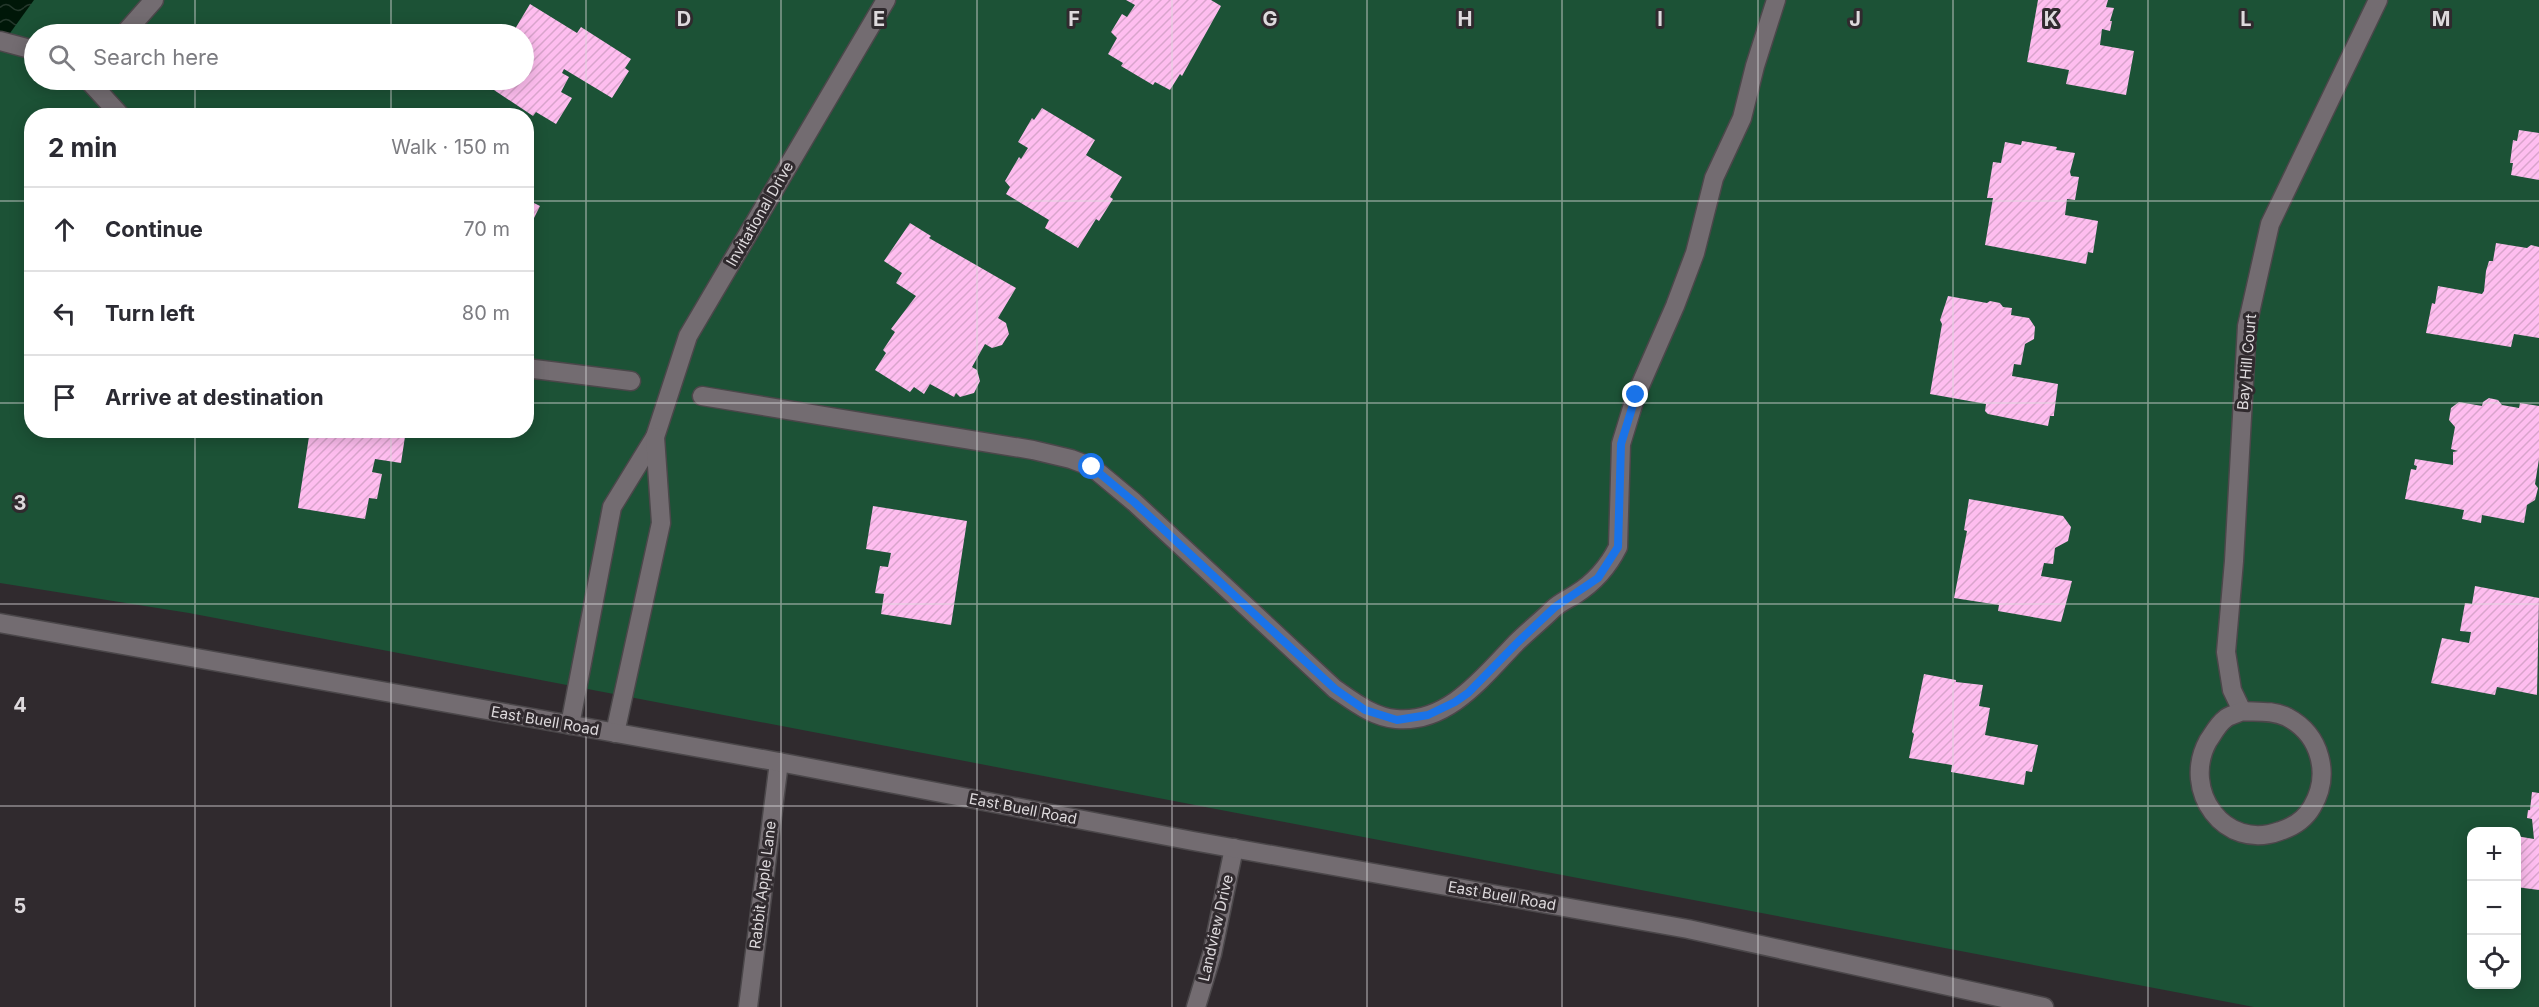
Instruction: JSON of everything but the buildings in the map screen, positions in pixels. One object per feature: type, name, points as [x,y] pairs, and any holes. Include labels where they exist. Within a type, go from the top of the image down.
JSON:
[{"type":"street","points":[[133,24],[154,0]]},
{"type":"street","name":"Invitational Drive","points":[[570,725],[612,507],[654,437],[688,336],[886,0]]},
{"type":"street","points":[[702,396],[1033,450],[1071,459],[1092,467],[1134,502],[1335,689],[1365,710],[1397,720],[1428,715],[1468,693],[1555,607],[1598,578],[1618,547],[1621,444],[1636,395],[1695,254],[1714,178],[1742,118],[1755,66],[1776,0]]},
{"type":"street","name":"Bay Hill Court","points":[[2242,711],[2232,690],[2226,652],[2234,561],[2247,326],[2270,224],[2378,0]]},
{"type":"street","points":[[6,42],[24,47]]},
{"type":"street","points":[[99,90],[114,108]]},
{"type":"street","points":[[534,369],[631,381]]},
{"type":"street","name":"Invitational Drive","points":[[615,733],[661,523],[654,437]]},
{"type":"street","name":"East Buell Road","points":[[0,623],[779,762],[1234,848],[1688,929],[2044,1007]]},
{"type":"street","points":[[2242,711],[2267,712],[2286,716],[2302,727],[2314,741],[2321,760],[2323,778],[2318,797],[2308,814],[2291,827],[2271,835],[2249,834],[2229,827],[2212,813],[2202,794],[2198,773],[2202,752],[2213,733],[2225,719],[2242,711]]},
{"type":"street","name":"Rabbit Apple Lane","points":[[747,1007],[779,762]]},
{"type":"street","name":"Landview Drive","points":[[1196,1007],[1212,954],[1234,848]]},
{"type":"green space","points":[[0,0],[2539,0],[2539,1007],[2254,1007],[189,613],[0,583]]},
{"type":"water","points":[[0,0],[34,0],[0,47]]},
{"type":"route","points":[[1092,467],[1134,502],[1335,689],[1365,710],[1397,720],[1428,715],[1468,693],[1555,607],[1598,578],[1612,559],[1618,547],[1621,444],[1636,395]]}]
